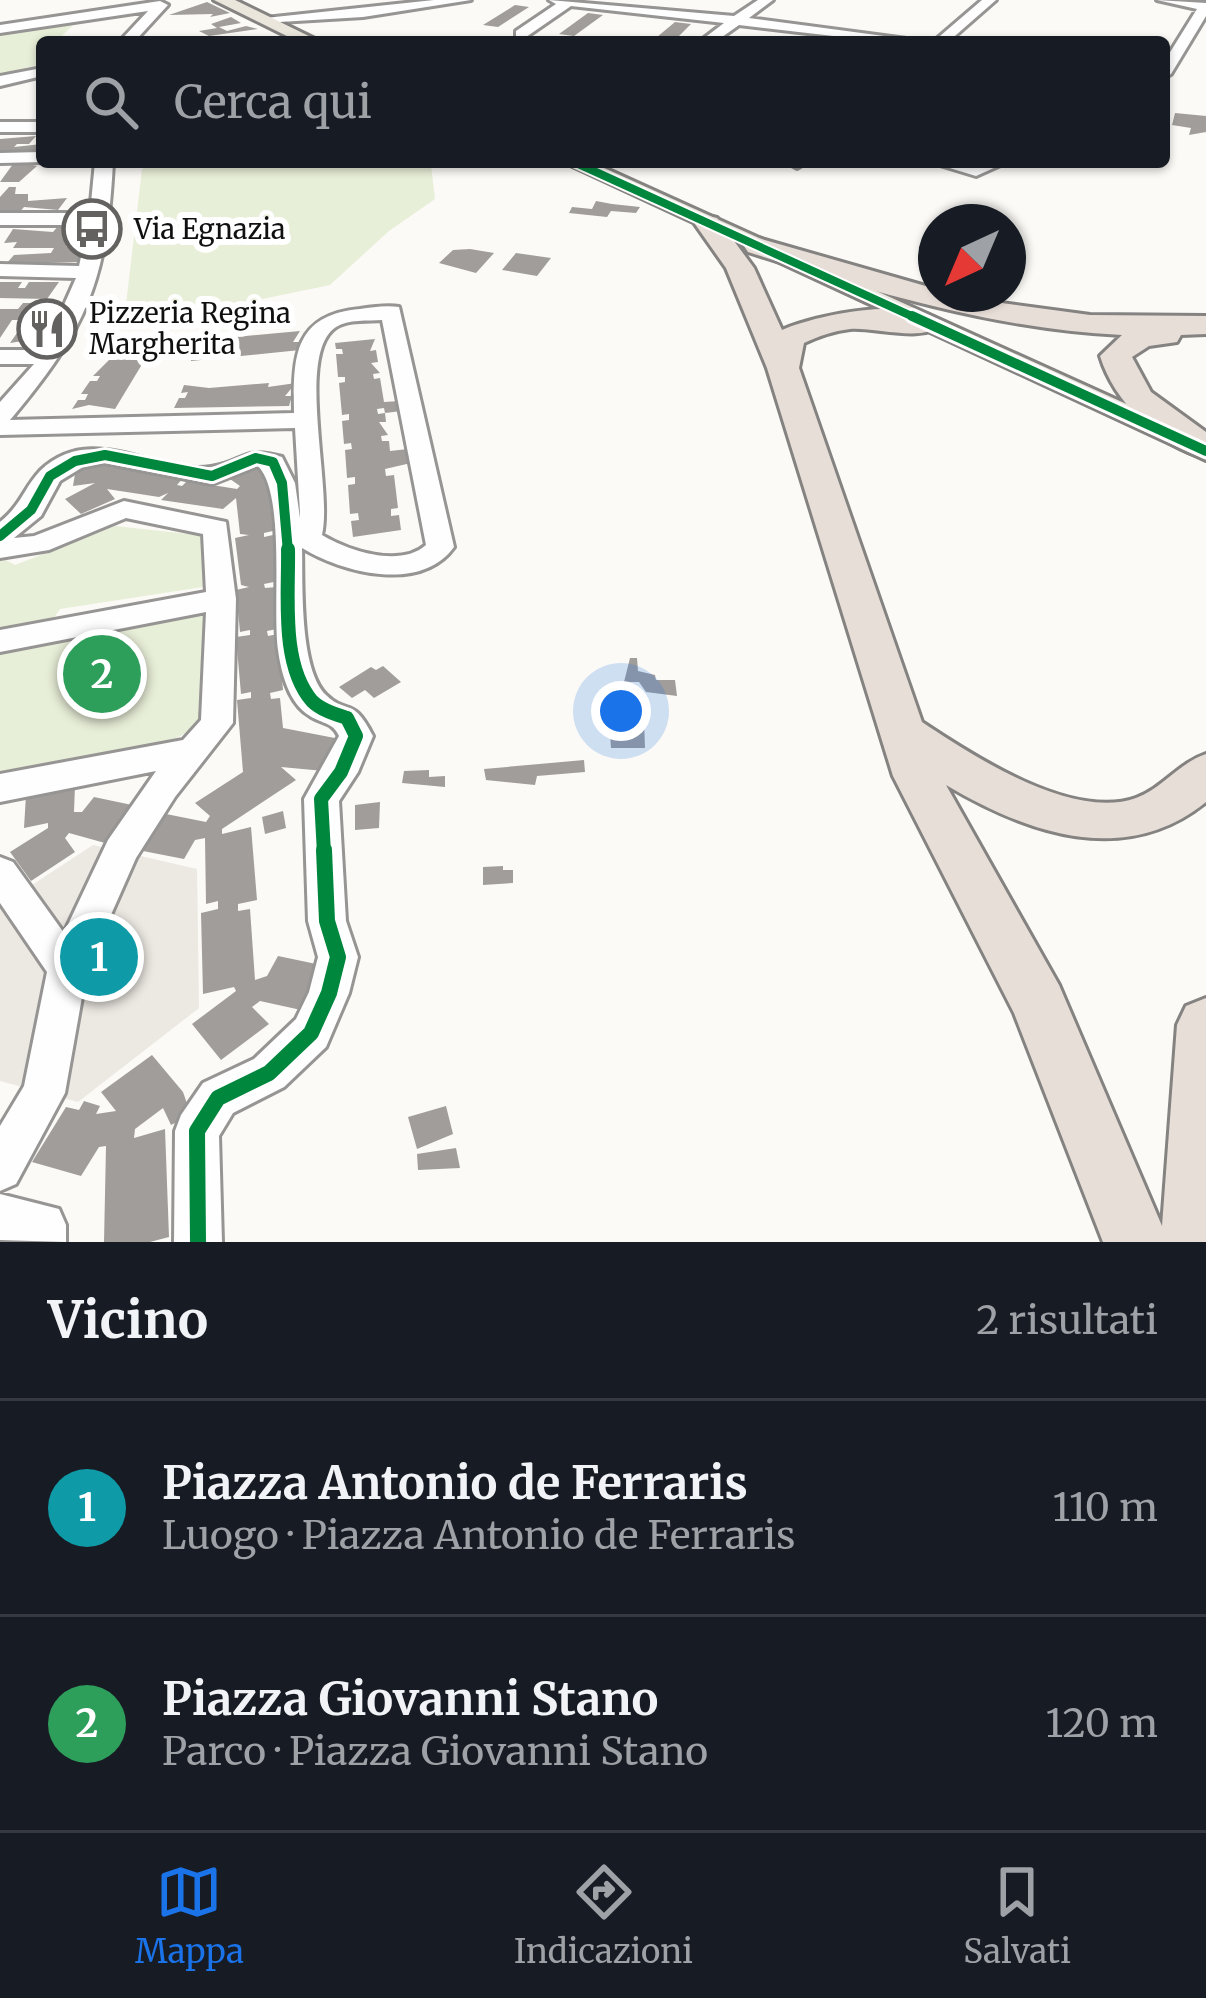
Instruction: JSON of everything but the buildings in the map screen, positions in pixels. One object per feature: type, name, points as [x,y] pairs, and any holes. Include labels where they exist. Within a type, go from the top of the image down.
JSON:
[{"type":"highway","points":[[708,224],[740,268],[783,368],[916,776],[1039,1004],[1136,1242]]},
{"type":"highway","points":[[758,246],[892,290],[1070,326],[1206,326]]},
{"type":"highway","points":[[783,368],[789,338],[825,321],[875,318],[927,324]]},
{"type":"highway","points":[[1206,336],[1156,334],[1138,339],[1116,356],[1121,381],[1130,393],[1206,449]]},
{"type":"highway","points":[[905,734],[974,781],[1050,811],[1130,820],[1187,792],[1206,773]]},
{"type":"highway","points":[[1194,1242],[1206,1025]]},
{"type":"main road","points":[[222,0],[300,36]]},
{"type":"main road","points":[[587,168],[1206,449]]},
{"type":"street","points":[[73,0],[102,15],[105,22],[98,32]]},
{"type":"street","points":[[256,16],[465,0]]},
{"type":"street","points":[[714,36],[767,0]]},
{"type":"street","points":[[948,36],[995,0]]},
{"type":"street","points":[[957,36],[995,0]]},
{"type":"street","points":[[1149,0],[1188,4]]},
{"type":"street","points":[[1163,0],[1206,7],[1170,64]]},
{"type":"street","points":[[0,29],[164,2]]},
{"type":"street","points":[[132,36],[164,2]]},
{"type":"street","points":[[521,34],[561,2],[866,36]]},
{"type":"street","points":[[734,22],[842,36]]},
{"type":"street","points":[[0,81],[36,73]]},
{"type":"street","points":[[0,127],[36,127]]},
{"type":"street","points":[[0,158],[36,158]]},
{"type":"street","points":[[0,417],[58,346],[88,272],[101,219],[104,168]]},
{"type":"street","points":[[0,219],[101,219]]},
{"type":"street","points":[[0,271],[88,272]]},
{"type":"street","points":[[392,312],[440,547],[425,561],[407,565],[334,555],[308,539],[315,517],[305,420],[308,366],[318,331],[329,321],[392,312]]},
{"type":"street","points":[[0,357],[49,357]]},
{"type":"street","points":[[0,428],[305,420]]},
{"type":"street","points":[[0,536],[31,510],[50,476],[90,458],[120,456],[131,463],[212,476],[256,458],[273,462],[283,475],[286,566],[299,681],[314,704],[347,718],[356,736],[341,772],[322,799],[326,921],[338,957],[311,1033],[269,1073],[218,1098],[197,1131],[199,1242]]},
{"type":"street","points":[[0,549],[39,544],[124,509],[216,528],[221,599],[217,724],[148,808],[121,851],[68,969],[44,1093],[0,1168]]},
{"type":"street","points":[[0,641],[221,599]]},
{"type":"street","points":[[0,788],[196,751]]},
{"type":"street","points":[[8,884],[68,969]]},
{"type":"street","points":[[0,1217],[43,1225],[42,1242]]},
{"type":"green space","points":[[85,21],[62,36],[36,36],[36,65],[0,74],[0,32]]},
{"type":"green space","points":[[431,168],[435,199],[389,231],[330,285],[162,320],[124,321],[142,169]]},
{"type":"green space","points":[[115,526],[207,536],[210,582],[203,587],[60,609],[49,625],[0,632],[0,557],[15,565]]},
{"type":"green space","points":[[203,615],[204,688],[196,725],[183,735],[135,751],[0,775],[0,647]]},
{"type":"shaded area","points":[[93,845],[197,869],[199,1008],[78,1102],[0,1081],[0,906]]},
{"type":"cycle path","points":[[587,168],[1206,451]]},
{"type":"cycle path","points":[[0,536],[31,510],[50,476],[75,461],[105,455],[212,476],[256,458],[273,462],[286,511],[290,619],[300,682],[316,705],[347,718],[356,736],[341,772],[321,799],[327,921],[338,957],[329,993],[311,1033],[269,1073],[218,1098],[197,1131],[198,1242]]},
{"type":"place","name":"Via Egnazia","points":[[92,229]]},
{"type":"place","name":"Pizzeria Regina Margherita","points":[[47,329]]},
{"type":"place","name":"Piazza Giovanni Stano","points":[[102,674]]},
{"type":"place","name":"Piazza Antonio de Ferraris","points":[[99,957]]}]
